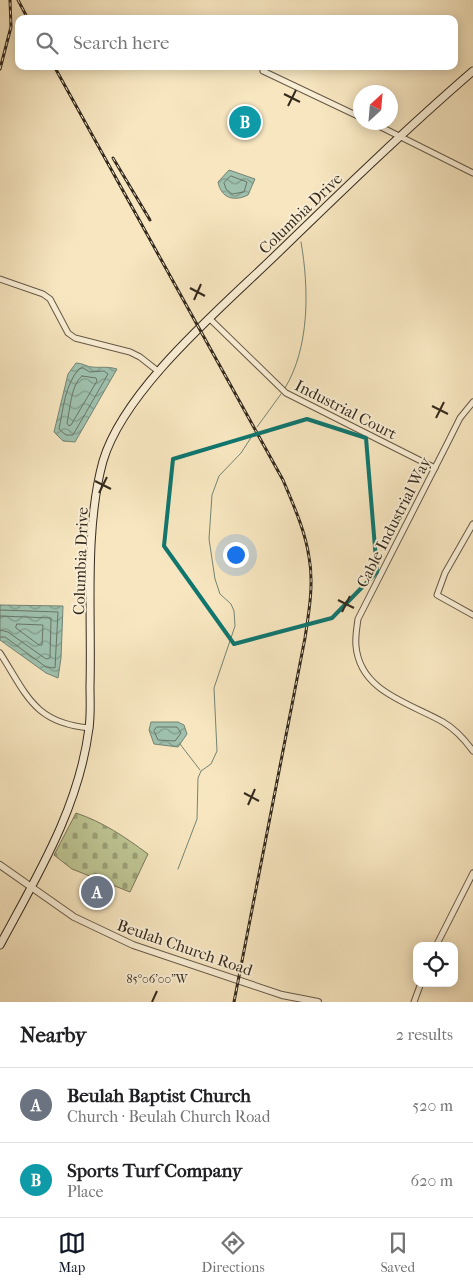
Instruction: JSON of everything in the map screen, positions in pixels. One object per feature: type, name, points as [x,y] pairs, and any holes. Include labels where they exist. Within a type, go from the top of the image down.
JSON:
[{"type":"main road","name":"Columbia Drive","points":[[0,945],[58,836],[71,804],[90,728],[92,645],[91,552],[94,510],[104,460],[137,396],[210,319],[427,110],[473,71]]},
{"type":"street","points":[[263,72],[353,114]]},
{"type":"street","points":[[386,130],[473,174]]},
{"type":"street","points":[[0,278],[43,294],[56,307],[68,332],[75,338],[130,352],[140,357],[159,372]]},
{"type":"street","name":"Industrial Court","points":[[210,319],[286,393],[436,468]]},
{"type":"street","name":"Cable Industrial Way","points":[[473,402],[460,418],[358,619],[356,646],[361,666],[374,685],[398,701],[445,723],[464,739],[473,751]]},
{"type":"street","points":[[473,524],[446,571],[437,595],[473,615]]},
{"type":"street","points":[[0,653],[26,695],[40,712],[60,724],[90,728]]},
{"type":"street","name":"Beulah Church Road","points":[[0,865],[74,917],[133,946],[282,995],[318,1002]]},
{"type":"street","points":[[438,942],[473,872]]},
{"type":"street","points":[[414,1002],[420,987]]},
{"type":"street","points":[[282,995],[296,1002]]},
{"type":"highlighted area","points":[[307,419],[366,438],[377,572],[332,618],[234,644],[164,546],[173,459]]},
{"type":"green space","points":[[76,813],[114,830],[148,854],[130,892],[72,869],[54,855]]},
{"type":"water","points":[[229,170],[255,179],[248,195],[233,198],[222,192],[218,182]]},
{"type":"water","points":[[76,363],[90,367],[117,369],[75,442],[63,441],[54,432],[68,374]]},
{"type":"water","points":[[0,605],[63,606],[61,658],[58,678],[46,673],[0,640]]},
{"type":"water","points":[[151,722],[178,722],[184,725],[187,734],[178,747],[154,744],[149,730]]},
{"type":"waterway","points":[[285,388],[293,372],[303,336],[306,298],[301,242]]},
{"type":"waterway","points":[[257,427],[281,394]]},
{"type":"waterway","points":[[178,869],[197,819],[198,778],[201,771],[211,764],[217,751],[214,688],[235,626],[234,611],[231,604],[220,594],[215,579],[209,539],[212,495],[219,476],[241,453],[254,433]]},
{"type":"waterway","points":[[180,744],[200,770]]},
{"type":"railway","points":[[0,69],[11,27],[10,0]]},
{"type":"railway","points":[[18,0],[26,15]]},
{"type":"railway","points":[[56,70],[283,480],[298,517],[307,547],[311,587],[305,638],[234,1002]]},
{"type":"railway","points":[[113,158],[150,220]]},
{"type":"place","name":"Sports Turf Company","points":[[245,122]]},
{"type":"place","name":"Beulah Baptist Church","points":[[97,892]]}]
